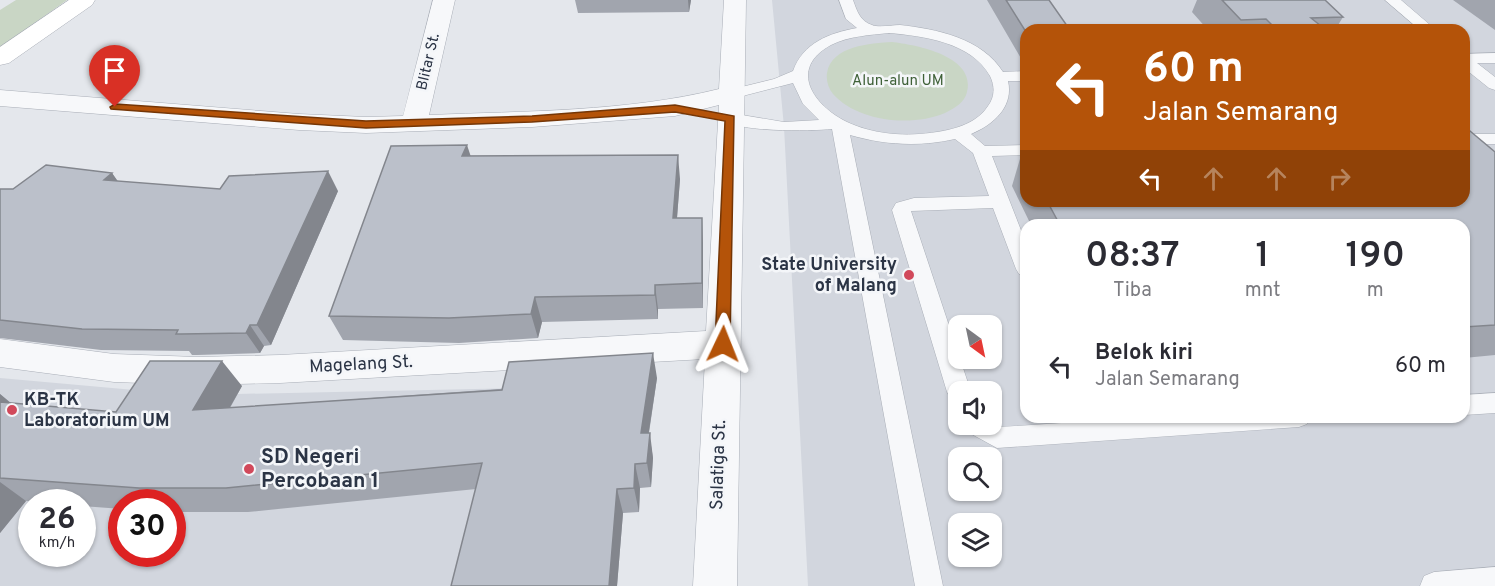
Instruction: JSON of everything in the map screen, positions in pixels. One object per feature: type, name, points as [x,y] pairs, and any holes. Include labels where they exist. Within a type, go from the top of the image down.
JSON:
[{"type":"main road","points":[[0,58],[84,0]]},
{"type":"street","name":"Blitar St.","points":[[414,123],[444,0]]},
{"type":"street","name":"Salatiga St.","points":[[715,586],[735,0]]},
{"type":"street","points":[[0,98],[299,122],[366,125],[532,119],[730,106]]},
{"type":"street","name":"Magelang St.","points":[[0,353],[114,368],[197,371],[280,369],[723,344]]},
{"type":"lane","points":[[846,0],[853,19],[869,30]]},
{"type":"lane","points":[[1392,0],[1422,24]]},
{"type":"lane","points":[[869,30],[909,30],[948,39],[980,55],[999,77],[1002,88],[1001,99],[987,119],[958,133],[936,138],[903,139],[869,134],[839,124],[813,106],[800,85],[800,74],[804,61],[814,50],[829,41],[869,30]]},
{"type":"lane","points":[[1470,60],[1495,58]]},
{"type":"lane","points":[[1470,65],[1495,85]]},
{"type":"lane","points":[[730,106],[800,74]]},
{"type":"lane","points":[[999,77],[1020,76]]},
{"type":"lane","points":[[730,106],[784,127],[839,124]]},
{"type":"lane","points":[[839,124],[929,586]]},
{"type":"lane","points":[[958,133],[981,151],[1020,254]]},
{"type":"lane","points":[[1470,139],[1495,139]]},
{"type":"lane","points":[[981,151],[1020,150]]},
{"type":"lane","points":[[955,381],[901,210],[903,207],[914,204],[999,202]]},
{"type":"lane","points":[[1470,405],[1495,403]]},
{"type":"lane","points":[[992,435],[997,438],[1090,424],[1120,423]]},
{"type":"lane","points":[[1434,586],[1495,581]]},
{"type":"shaded area","name":"State University of Malang","points":[[772,0],[1495,0],[1495,586],[808,586],[784,127]]},
{"type":"shaded area","name":"SD Negeri Percobaan 1","points":[[0,378],[168,393],[237,394],[518,388],[470,586],[0,586]]},
{"type":"green space","points":[[16,0],[67,0],[0,48],[0,10]]},
{"type":"green space","name":"Alun-alun UM","points":[[892,42],[916,46],[954,61],[963,69],[967,80],[967,92],[962,102],[945,113],[902,121],[856,111],[833,94],[827,81],[827,73],[836,57],[863,45]]},
{"type":"building","points":[[1006,0],[1049,0],[1066,24],[1021,24]]},
{"type":"building","points":[[1222,0],[1325,0],[1343,17],[1311,18],[1318,24],[1271,24],[1266,19],[1241,20]]},
{"type":"building","points":[[1470,131],[1495,152],[1495,325],[1470,327],[1470,219],[1057,219],[1050,207],[1470,207]]},
{"type":"building","points":[[467,145],[462,156],[678,155],[673,218],[702,218],[702,283],[655,285],[655,295],[535,297],[531,314],[449,318],[329,316],[391,146]]},
{"type":"building","points":[[46,165],[112,173],[104,180],[220,189],[229,176],[328,171],[257,325],[250,325],[246,333],[176,334],[178,330],[82,329],[0,320],[0,189],[13,189]]},
{"type":"building","points":[[653,353],[641,433],[650,433],[647,463],[635,464],[634,488],[617,489],[609,586],[451,586],[482,463],[226,488],[139,488],[0,478],[0,402],[116,412],[150,361],[222,361],[193,410],[502,390],[509,362]]},
{"type":"place","name":"State University of Malang","points":[[909,275]]},
{"type":"place","name":"KB-TK Laboratorium UM","points":[[12,410]]},
{"type":"place","name":"SD Negeri Percobaan 1","points":[[249,469]]},
{"type":"route","points":[[115,107],[299,122],[366,125],[532,119],[675,108],[730,118],[723,344]]}]
